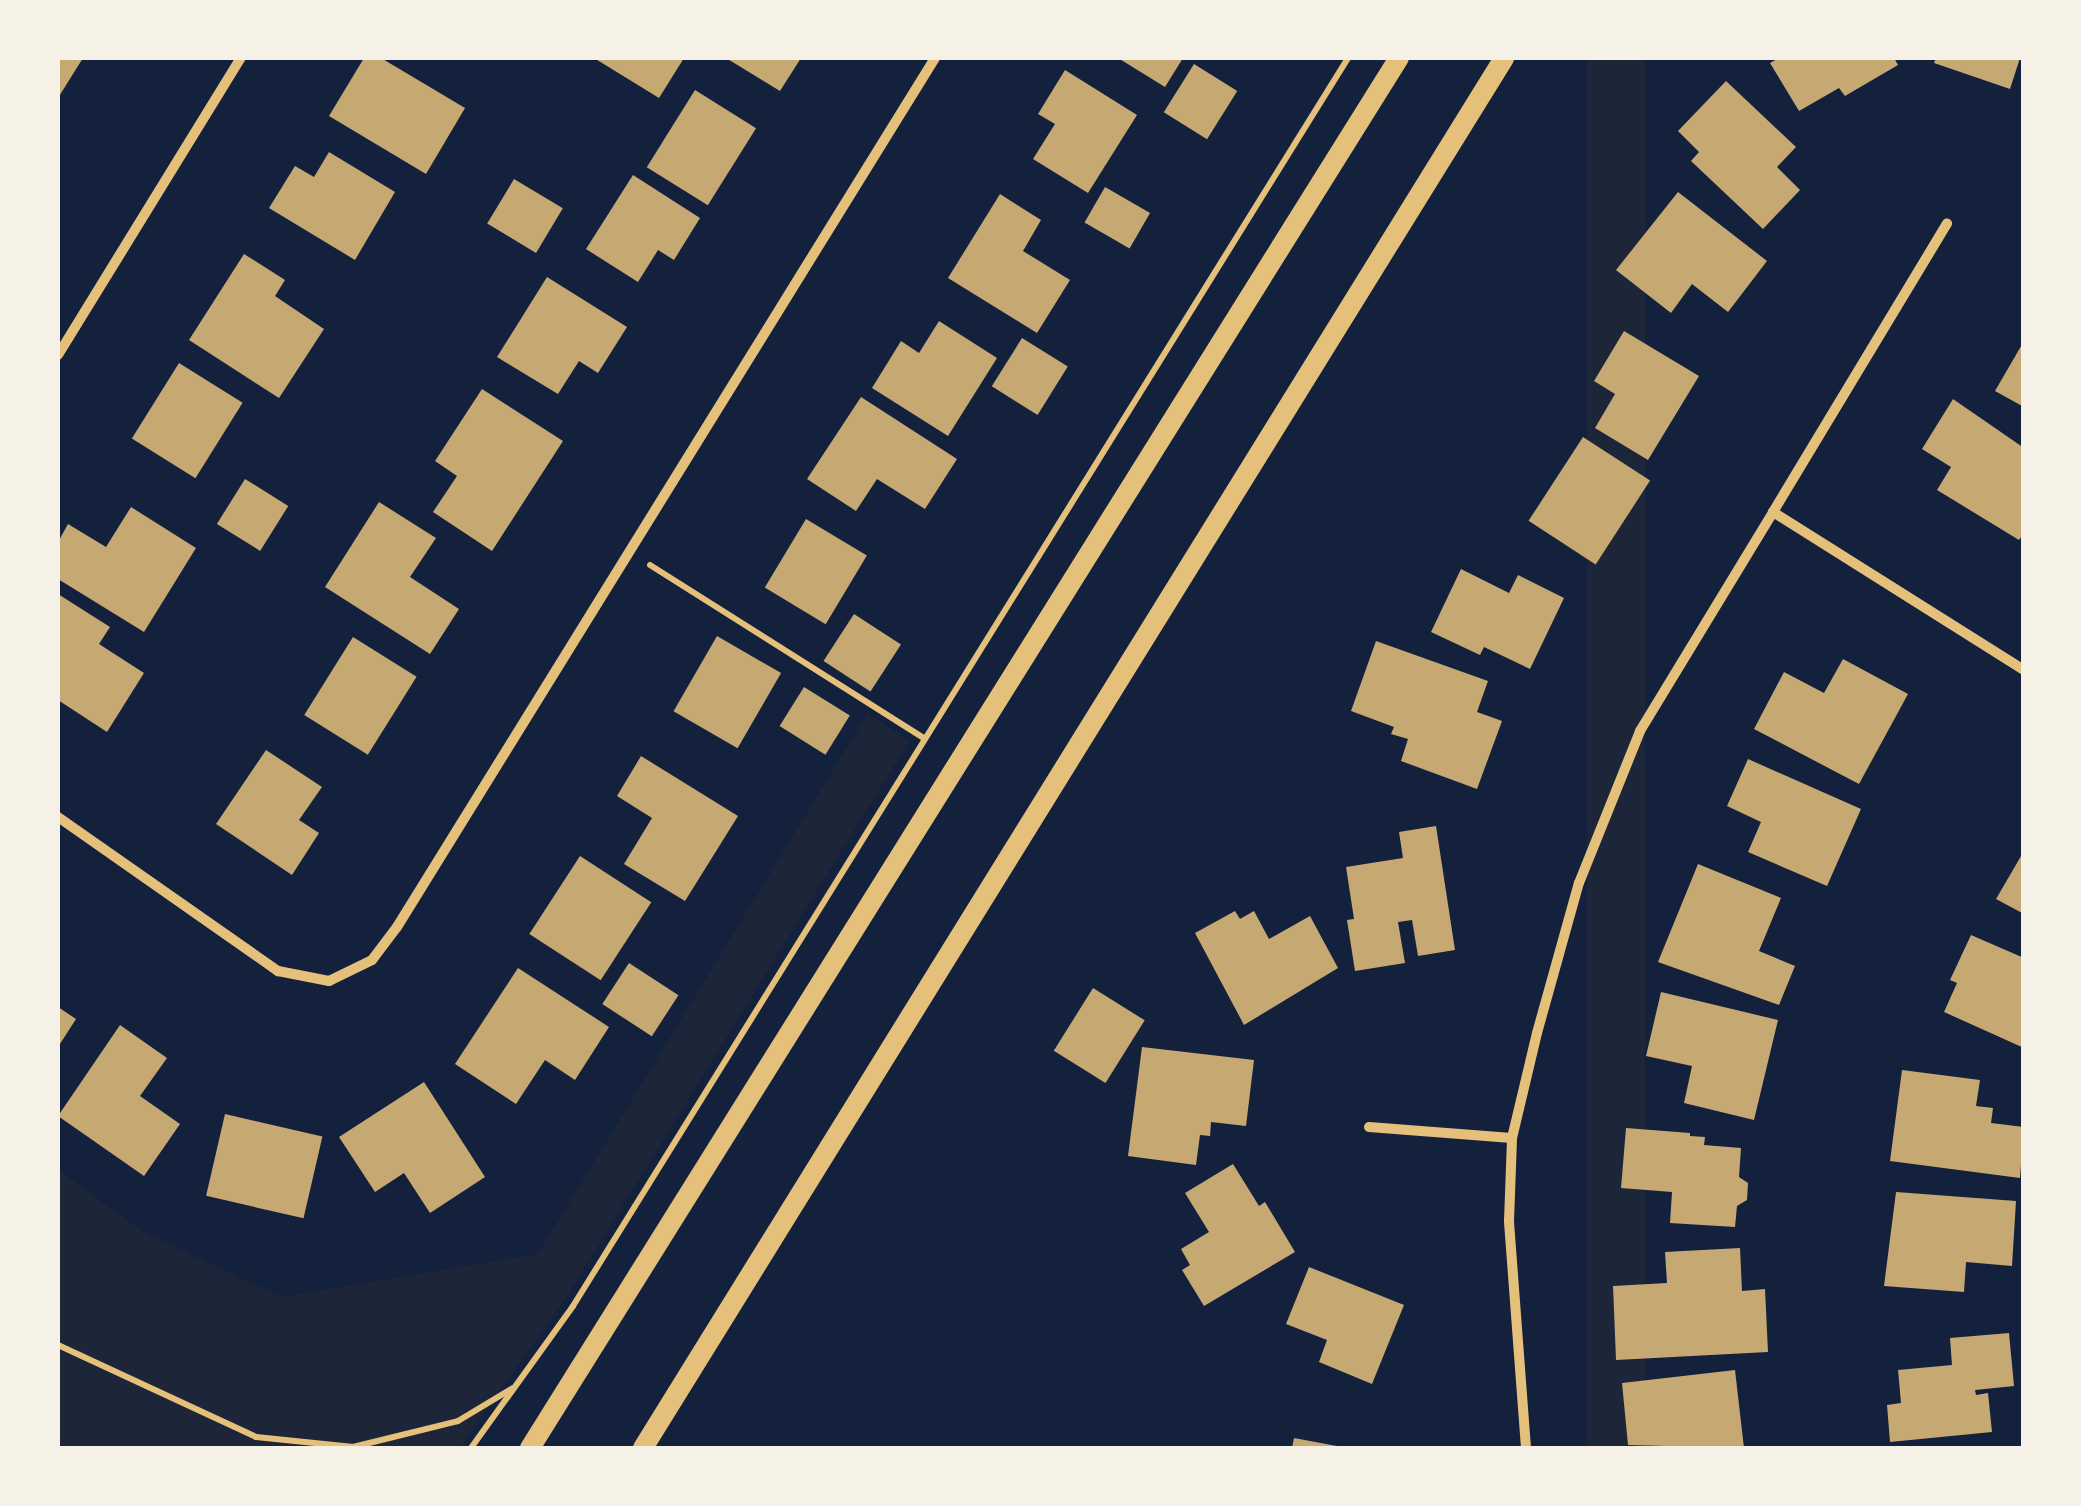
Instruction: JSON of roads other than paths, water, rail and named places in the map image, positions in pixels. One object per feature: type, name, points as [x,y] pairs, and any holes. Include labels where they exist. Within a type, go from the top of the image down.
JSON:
[{"type":"main road","points":[[530,1448],[1399,58]]},
{"type":"main road","points":[[642,1448],[1504,58]]},
{"type":"street","points":[[58,355],[241,58]]},
{"type":"street","points":[[58,817],[278,972],[329,980],[359,970],[385,946],[935,58]]},
{"type":"street","points":[[1526,1448],[1509,1254],[1512,1138],[1579,883],[1640,731],[1947,223]]},
{"type":"street","points":[[1772,512],[2024,670]]},
{"type":"street","points":[[1369,1127],[1512,1138]]}]
